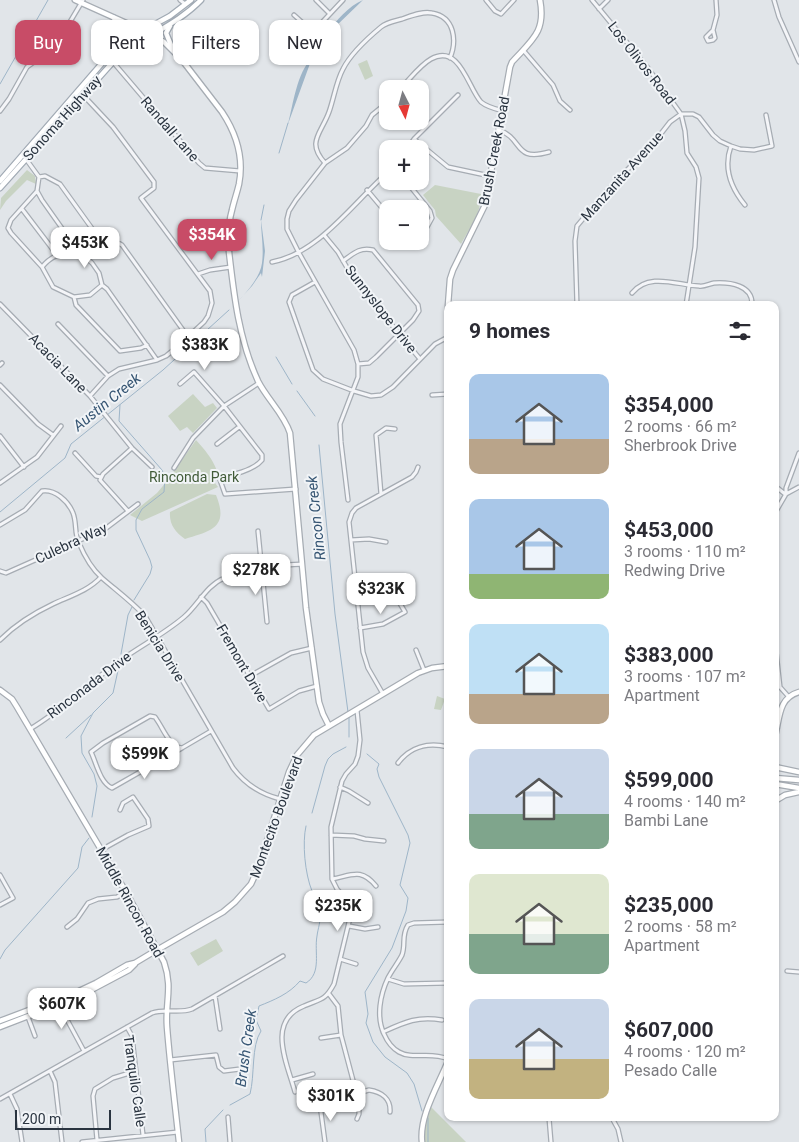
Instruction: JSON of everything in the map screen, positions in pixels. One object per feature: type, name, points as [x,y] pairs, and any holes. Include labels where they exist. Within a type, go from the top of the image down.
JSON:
[{"type":"main road","points":[[75,0],[119,20]]},
{"type":"main road","name":"Sonoma Highway","points":[[163,20],[191,0]]},
{"type":"main road","name":"Sonoma Highway","points":[[163,30],[188,13],[201,0]]},
{"type":"main road","name":"Brush Creek Road","points":[[448,301],[450,279],[463,246],[485,205],[510,68],[512,62],[540,29],[542,17],[540,0]]},
{"type":"main road","points":[[170,26],[166,34],[173,50]]},
{"type":"main road","points":[[163,42],[173,50]]},
{"type":"main road","name":"Sonoma Highway","points":[[0,181],[100,65]]},
{"type":"main road","name":"Sonoma Highway","points":[[0,188],[110,65]]},
{"type":"main road","points":[[185,65],[226,118],[237,142],[240,170],[239,184],[231,212],[229,228],[236,308],[243,343],[259,383],[289,428],[302,564],[317,686],[321,708],[329,726]]},
{"type":"main road","points":[[22,154],[26,159]]},
{"type":"main road","name":"Montecito Boulevard","points":[[0,1021],[80,996],[129,970],[135,963],[223,912],[251,884],[296,755],[311,738],[344,716],[424,670],[444,667]]},
{"type":"main road","name":"Middle Rincon Road","points":[[0,690],[12,700],[30,729],[158,950],[168,976],[167,1010],[170,1060],[179,1142]]},
{"type":"main road","points":[[779,719],[782,707],[788,696],[799,692]]},
{"type":"main road","points":[[779,768],[799,772]]},
{"type":"main road","points":[[779,778],[799,780]]},
{"type":"main road","points":[[779,785],[799,788]]},
{"type":"main road","points":[[779,799],[785,795],[799,792]]},
{"type":"main road","name":"Montecito Boulevard","points":[[0,1027],[57,1002]]},
{"type":"main road","points":[[422,1142],[421,1128],[424,1118],[444,1070]]},
{"type":"street","points":[[180,0],[185,4]]},
{"type":"street","points":[[316,0],[330,14]]},
{"type":"street","points":[[294,15],[313,32],[343,0]]},
{"type":"street","points":[[486,0],[495,11],[501,14],[514,0]]},
{"type":"street","name":"Los Olivos Road","points":[[592,0],[648,68],[681,114],[687,153],[696,167],[699,178],[695,247],[687,301]]},
{"type":"street","points":[[599,9],[608,0]]},
{"type":"street","points":[[713,30],[717,14],[716,0]]},
{"type":"street","points":[[774,0],[799,62]]},
{"type":"street","points":[[0,111],[9,100],[27,67],[55,47],[82,2]]},
{"type":"street","points":[[325,163],[317,153],[316,138],[328,114],[342,70],[350,57],[381,27],[418,14],[437,14],[450,26],[454,36],[455,45],[450,58]]},
{"type":"street","points":[[524,50],[553,85],[560,101],[570,110]]},
{"type":"street","points":[[409,80],[432,58],[446,56],[463,69],[480,100],[486,106],[502,111]]},
{"type":"street","name":"Randall Lane","points":[[115,65],[205,168],[240,170]]},
{"type":"street","points":[[83,95],[113,127],[154,182],[154,188],[141,198],[210,291],[212,306],[204,322],[166,356],[127,366],[108,376],[90,396]]},
{"type":"street","points":[[458,95],[414,139],[448,167],[490,176]]},
{"type":"street","points":[[348,500],[340,424],[354,392],[358,377],[358,364],[354,350],[299,253],[288,230],[287,219],[289,211],[296,200],[325,163],[347,148],[366,126],[372,115],[379,109]]},
{"type":"street","points":[[681,114],[693,114],[700,117],[713,135],[720,141],[740,149],[754,150],[772,146],[766,115]]},
{"type":"street","name":"Manzanita Avenue","points":[[577,301],[575,241],[577,226],[602,196],[656,140],[670,122],[681,114]]},
{"type":"street","points":[[499,130],[505,132],[527,154],[534,156],[550,152]]},
{"type":"street","points":[[731,146],[728,158],[729,180],[736,194],[745,205]]},
{"type":"street","points":[[26,159],[40,176],[45,176],[60,184],[101,241],[107,243],[115,242],[122,245],[188,337]]},
{"type":"street","points":[[40,176],[37,191],[11,220],[8,228],[42,267],[53,287],[74,297],[90,295],[102,286]]},
{"type":"street","points":[[272,262],[299,253],[324,234],[379,180]]},
{"type":"street","points":[[367,190],[379,204]]},
{"type":"street","points":[[413,190],[421,200]]},
{"type":"street","points":[[37,191],[78,252],[96,268],[102,286],[107,289],[156,360]]},
{"type":"street","points":[[22,209],[57,255]]},
{"type":"street","points":[[429,211],[432,215],[432,221],[429,226]]},
{"type":"street","name":"Sunnyslope Drive","points":[[324,234],[331,241],[353,278],[420,359]]},
{"type":"street","points":[[344,261],[358,250],[365,248],[373,250],[418,305],[419,311],[413,320],[369,363],[358,364]]},
{"type":"street","points":[[42,267],[49,259],[57,255],[78,252]]},
{"type":"street","points":[[198,274],[231,267]]},
{"type":"street","points":[[632,293],[642,285],[654,281],[689,284],[700,287],[726,283],[743,287],[749,292],[752,301]]},
{"type":"street","points":[[315,282],[290,297],[289,302],[313,370],[323,379],[354,392],[372,396],[381,395],[393,387],[435,344],[444,339]]},
{"type":"street","points":[[74,297],[76,305],[120,351],[141,348],[147,345]]},
{"type":"street","name":"Acacia Lane","points":[[0,304],[90,396],[132,448],[152,467]]},
{"type":"street","points":[[58,324],[108,376]]},
{"type":"street","points":[[180,384],[194,372],[224,406],[262,455],[262,460],[258,464],[230,476],[219,477],[223,492],[228,495],[296,489]]},
{"type":"street","points":[[174,468],[193,438],[224,406],[259,383]]},
{"type":"street","points":[[0,385],[38,424],[53,435]]},
{"type":"street","points":[[432,395],[444,394]]},
{"type":"street","points":[[0,483],[37,457],[61,426]]},
{"type":"street","points":[[217,444],[239,426]]},
{"type":"street","points":[[381,494],[376,435],[386,428],[395,429]]},
{"type":"street","points":[[0,436],[24,467]]},
{"type":"street","points":[[101,477],[132,448]]},
{"type":"street","points":[[75,453],[96,476],[101,477]]},
{"type":"street","points":[[779,506],[786,494],[786,488],[799,453]]},
{"type":"street","points":[[382,694],[365,660],[349,522],[356,508],[412,477],[418,468]]},
{"type":"street","points":[[101,477],[102,483],[128,511]]},
{"type":"street","points":[[786,494],[799,487]]},
{"type":"street","points":[[779,489],[786,494]]},
{"type":"street","name":"Benicia Drive","points":[[0,525],[26,510],[42,491],[50,490],[58,494],[73,513],[78,542],[90,563],[101,577],[136,606],[145,616],[233,768],[244,782],[280,799]]},
{"type":"street","name":"Culebra Way","points":[[0,571],[6,573],[105,529],[138,504]]},
{"type":"street","points":[[258,531],[267,622]]},
{"type":"street","points":[[350,540],[369,539],[386,542]]},
{"type":"street","name":"Rinconada Drive","points":[[30,729],[121,660],[186,616],[201,597],[222,579],[239,571],[302,564]]},
{"type":"street","points":[[0,640],[13,628],[40,611],[85,590],[95,584],[101,577]]},
{"type":"street","points":[[360,628],[376,626],[405,612],[392,590]]},
{"type":"street","name":"Fremont Drive","points":[[201,597],[207,603],[269,709],[300,691],[317,686]]},
{"type":"street","points":[[250,676],[291,653],[312,648]]},
{"type":"street","points":[[416,650],[424,670]]},
{"type":"street","points":[[779,678],[780,687],[788,696]]},
{"type":"street","points":[[295,1092],[281,1040],[282,1030],[292,1013],[303,1006],[321,1000],[329,994],[334,984],[349,926],[349,906],[332,880],[331,822],[343,778],[355,764],[359,754],[357,709]]},
{"type":"street","points":[[182,748],[173,745],[158,720],[150,716],[91,752],[99,771],[108,786],[112,788],[118,786],[211,731]]},
{"type":"street","points":[[398,763],[402,757],[422,746],[435,744],[444,746]]},
{"type":"street","points":[[340,787],[368,803]]},
{"type":"street","points":[[101,850],[149,826],[148,819],[133,797],[123,803],[120,810]]},
{"type":"street","points":[[331,835],[354,836],[384,841]]},
{"type":"street","points":[[332,880],[363,874],[376,886]]},
{"type":"street","points":[[0,875],[14,898],[0,906]]},
{"type":"street","points":[[67,927],[77,919],[88,903],[98,899],[117,897],[126,892]]},
{"type":"street","points":[[444,922],[414,923],[408,925],[404,933],[402,953],[382,992],[380,1012],[380,1025],[391,1046],[403,1054],[433,1054],[444,1058]]},
{"type":"street","points":[[349,926],[365,929],[378,927]]},
{"type":"street","points":[[0,1100],[152,1013],[167,1010],[186,1011],[283,956]]},
{"type":"street","points":[[340,960],[356,964]]},
{"type":"street","points":[[787,971],[799,972]]},
{"type":"street","points":[[388,979],[404,984],[444,983]]},
{"type":"street","points":[[329,994],[338,1006],[340,1014],[340,1035],[359,1108],[357,1119]]},
{"type":"street","points":[[215,996],[220,1029]]},
{"type":"street","points":[[57,1002],[84,1051]]},
{"type":"street","points":[[28,1016],[35,1036]]},
{"type":"street","points":[[383,1032],[415,1019],[430,1018],[442,1020]]},
{"type":"street","name":"Tranquilo Calle","points":[[127,1027],[132,1036],[143,1135]]},
{"type":"street","points":[[321,1038],[340,1035]]},
{"type":"street","points":[[170,1060],[216,1055],[219,1067],[224,1071],[240,1069]]},
{"type":"street","points":[[97,1140],[94,1090],[113,1078],[136,1070]]},
{"type":"street","points":[[50,1071],[55,1082],[62,1142]]},
{"type":"street","points":[[292,1080],[313,1074]]},
{"type":"street","points":[[306,1109],[369,1090],[381,1093],[389,1101],[390,1112]]},
{"type":"street","points":[[10,1094],[17,1109],[22,1142]]},
{"type":"street","points":[[320,1105],[325,1142]]},
{"type":"street","points":[[228,1117],[230,1142]]},
{"type":"street","points":[[549,1121],[551,1142]]},
{"type":"street","points":[[614,1121],[621,1142]]},
{"type":"street","points":[[82,1142],[178,1132]]},
{"type":"green space","points":[[367,60],[373,76],[365,80],[358,64]]},
{"type":"green space","points":[[27,170],[35,176],[36,184],[27,180],[6,201],[0,210],[1,198]]},
{"type":"green space","points":[[435,185],[481,194],[477,214],[461,244],[436,216],[429,200],[423,195]]},
{"type":"green space","points":[[193,394],[205,407],[213,403],[217,408],[193,433],[187,427],[180,431],[168,416]]},
{"type":"green space","name":"Rinconda Park","points":[[196,440],[215,466],[217,471],[212,475],[212,479],[218,487],[142,521],[130,515],[157,493]]},
{"type":"green space","points":[[207,494],[216,495],[220,506],[219,521],[210,530],[185,539],[173,527],[170,512]]},
{"type":"green space","points":[[233,557],[236,566],[225,568],[222,559]]},
{"type":"green space","points":[[437,696],[444,699],[441,710],[434,709]]},
{"type":"green space","points":[[216,939],[223,951],[198,966],[190,953]]},
{"type":"green space","points":[[430,1106],[466,1142],[423,1142],[422,1129]]},
{"type":"water","points":[[363,0],[341,21],[338,20],[348,10]]},
{"type":"water","points":[[306,65],[309,65],[288,124],[299,80]]},
{"type":"water","points":[[261,220],[265,251],[262,277],[261,273],[252,286],[244,294],[258,276],[262,263]]},
{"type":"waterway","points":[[0,84],[48,0]]},
{"type":"waterway","name":"Rincon Creek","points":[[279,153],[288,123]]},
{"type":"waterway","name":"Rincon Creek","points":[[261,220],[264,205]]},
{"type":"waterway","name":"Austin Creek","points":[[0,512],[65,458],[71,444],[163,370],[229,310]]},
{"type":"waterway","name":"Rincon Creek","points":[[276,357],[292,384]]},
{"type":"waterway","name":"Rincon Creek","points":[[297,391],[315,416]]},
{"type":"waterway","points":[[120,405],[119,421],[162,470],[165,477],[164,492],[142,509],[136,520],[136,530],[152,567],[150,574],[134,600]]},
{"type":"waterway","name":"Rincon Creek","points":[[319,445],[335,614],[348,712]]},
{"type":"waterway","points":[[121,654],[128,615],[132,607]]},
{"type":"waterway","points":[[92,817],[97,786],[94,774],[82,753],[81,736],[93,713],[113,693],[119,666]]},
{"type":"waterway","points":[[66,738],[91,715]]},
{"type":"waterway","name":"Rincon Creek","points":[[349,716],[349,737]]},
{"type":"waterway","name":"Brush Creek","points":[[312,813],[328,759],[346,747]]},
{"type":"waterway","name":"Rincon Creek","points":[[367,754],[379,764],[377,769],[379,777],[408,835],[410,843],[400,885],[408,898],[406,911],[392,948],[365,992],[368,1014],[366,1023],[373,1042],[385,1057],[407,1073],[414,1084],[422,1111]]},
{"type":"waterway","name":"Brush Creek","points":[[230,1105],[250,1094],[254,1053],[261,1031],[256,1020],[259,1006],[286,993],[300,981],[306,983],[311,979],[316,968],[316,942],[320,913],[306,867],[304,850],[306,826]]},
{"type":"waterway","points":[[0,959],[5,950],[78,868],[82,847],[89,838]]},
{"type":"waterway","name":"Brush Creek","points":[[206,1142],[205,1129],[223,1110]]},
{"type":"waterway","name":"Rincon Creek","points":[[428,1118],[428,1142]]}]
